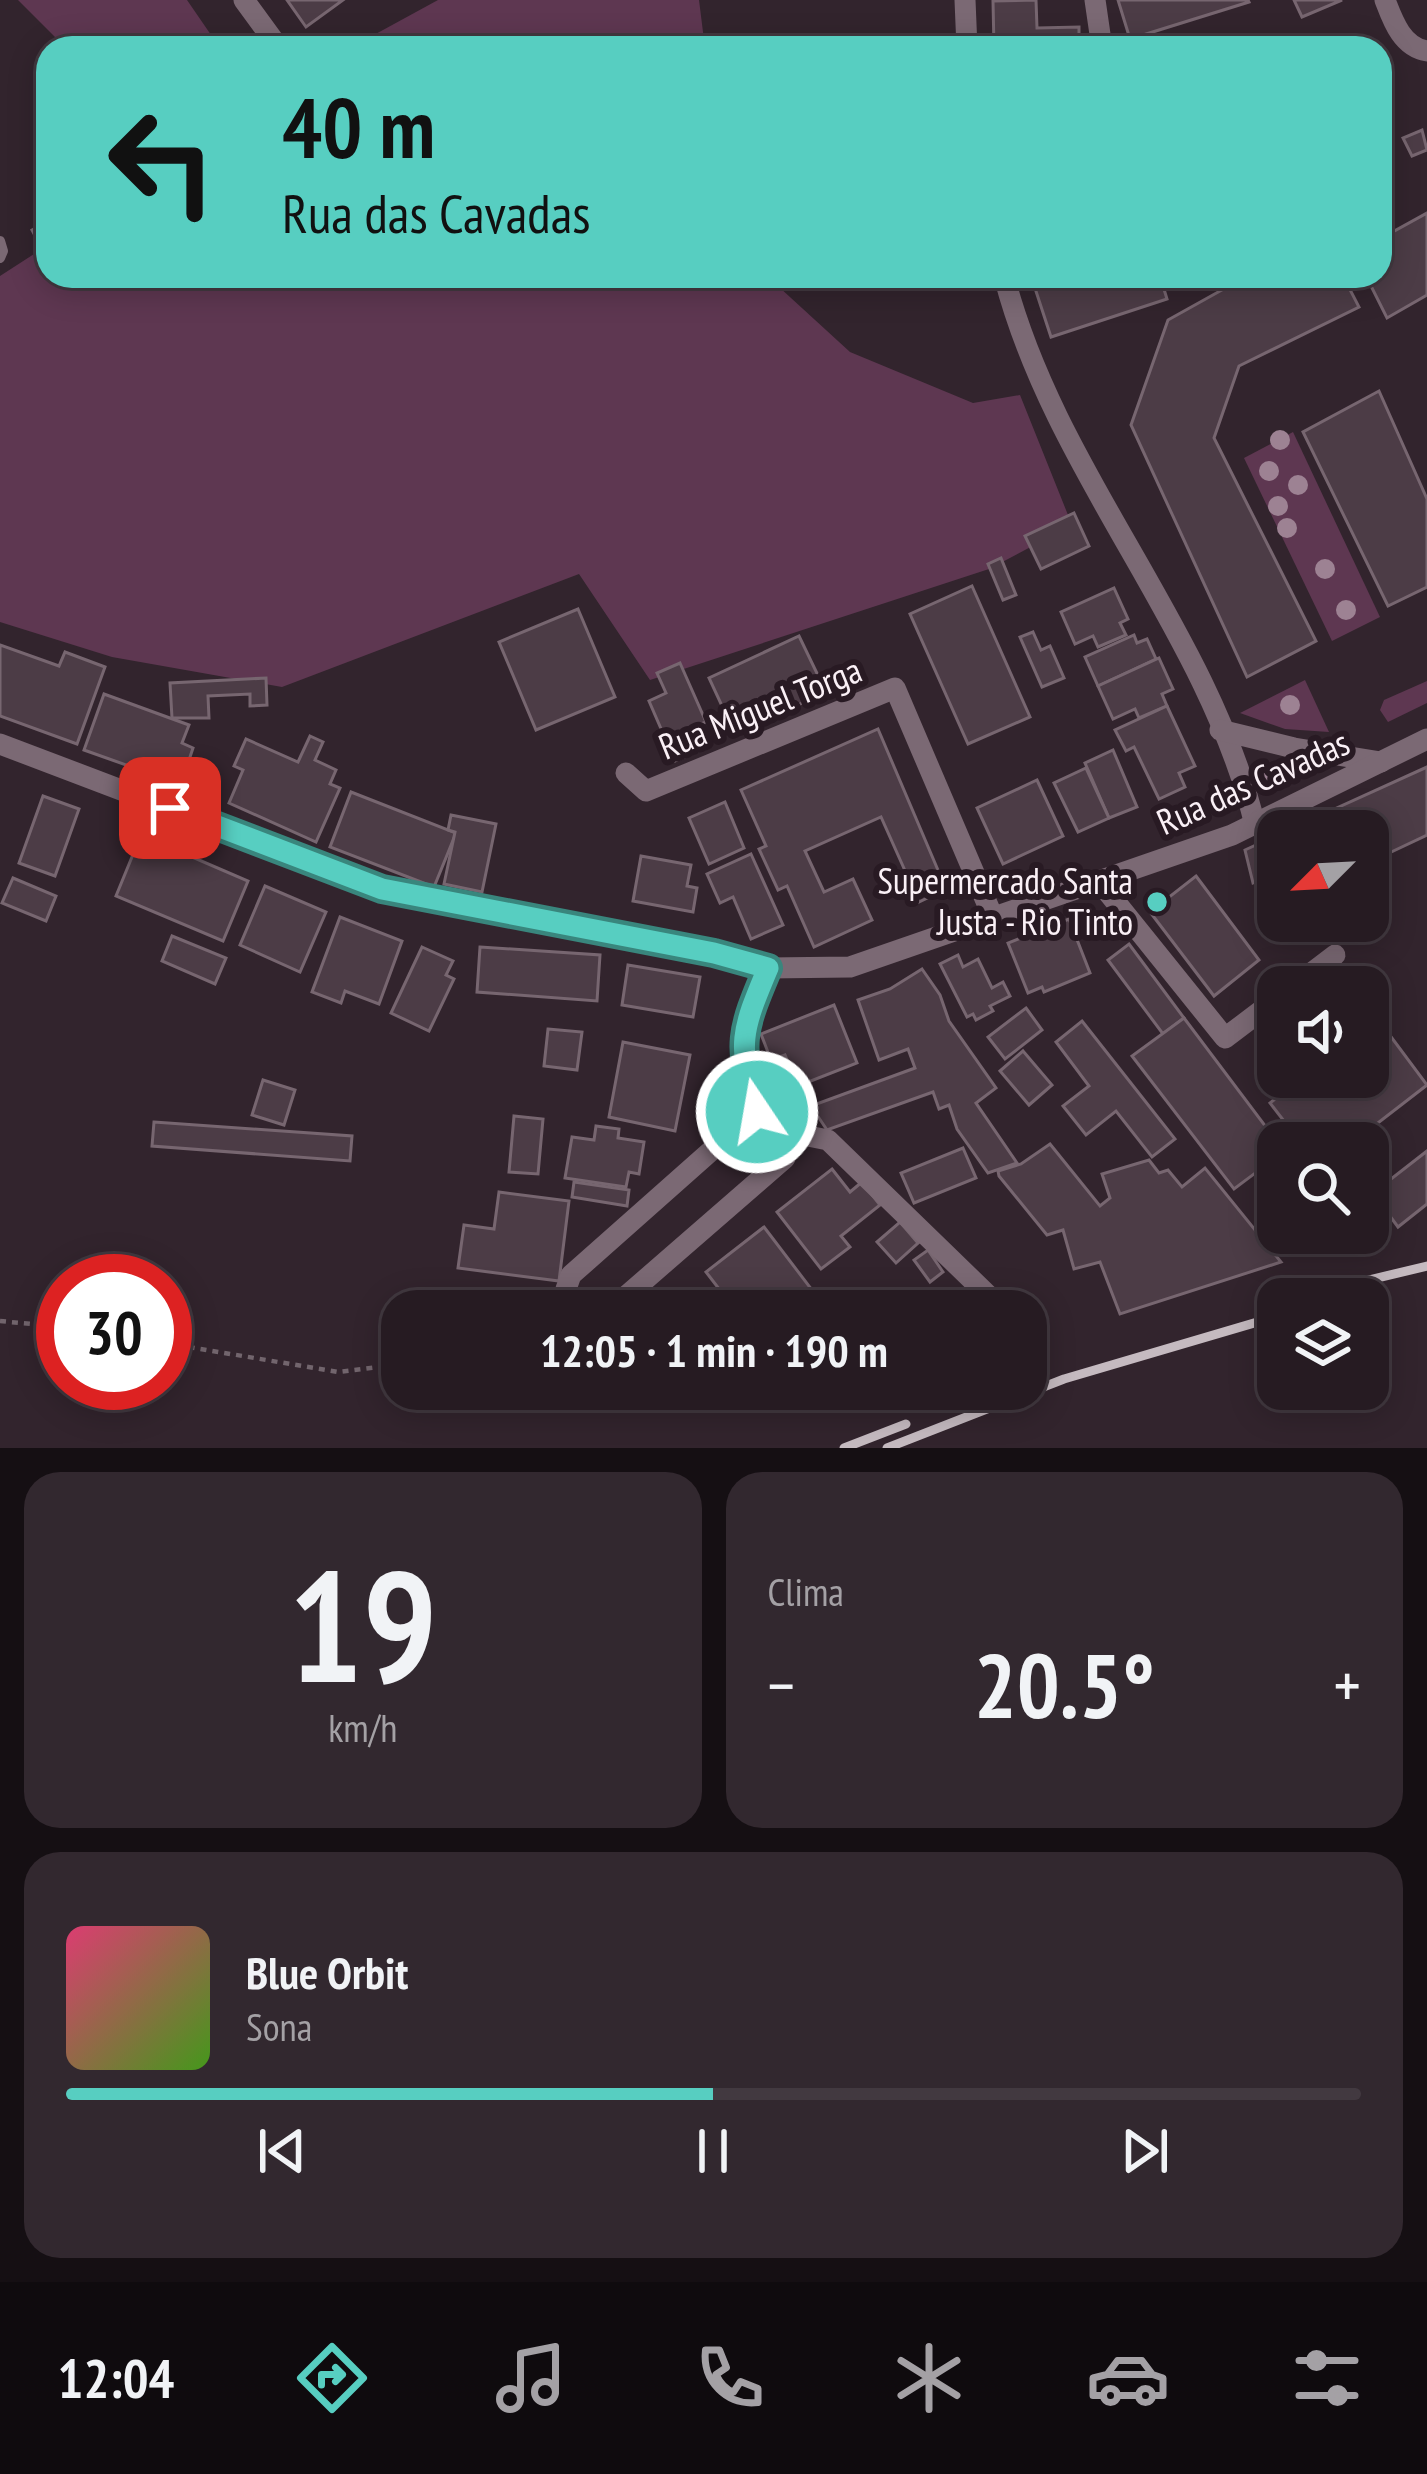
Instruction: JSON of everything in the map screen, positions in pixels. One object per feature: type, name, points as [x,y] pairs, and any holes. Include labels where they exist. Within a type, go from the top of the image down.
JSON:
[{"type":"street","points":[[244,0],[270,36]]},
{"type":"street","points":[[964,0],[966,36]]},
{"type":"street","points":[[1095,0],[1100,36]]},
{"type":"street","points":[[1385,0],[1397,30],[1417,49],[1427,51]]},
{"type":"street","points":[[1007,288],[1016,324],[1058,422],[1189,657],[1246,788],[1255,824]]},
{"type":"street","name":"Rua Miguel Torga","points":[[626,773],[646,791],[895,688],[992,915]]},
{"type":"street","points":[[1220,730],[1381,762]]},
{"type":"street","name":"Rua das Cavadas","points":[[0,744],[382,889],[768,968],[850,967],[1255,824],[1427,739]]},
{"type":"street","points":[[1098,880],[1225,1038],[1257,1014]]},
{"type":"street","points":[[1321,966],[1335,956]]},
{"type":"street","points":[[757,1112],[744,1067],[744,1025],[768,968]]},
{"type":"street","points":[[566,1290],[571,1275],[757,1112],[776,1113],[788,1132],[785,1158],[633,1290]]},
{"type":"street","points":[[788,1132],[829,1140],[983,1290]]},
{"type":"lane","points":[[0,241],[0,258]]},
{"type":"path","points":[[0,1321],[36,1324]]},
{"type":"path","points":[[192,1348],[338,1372],[381,1367]]},
{"type":"shaded area","points":[[18,0],[187,0],[212,36],[54,36]]},
{"type":"shaded area","points":[[438,0],[699,0],[704,36],[372,36]]},
{"type":"shaded area","points":[[36,253],[36,288],[780,288],[850,352],[973,403],[1020,395],[1072,525],[989,569],[650,680],[579,574],[282,687],[112,657],[0,622],[0,276]]},
{"type":"shaded area","points":[[1293,432],[1380,617],[1332,641],[1244,458]]},
{"type":"shaded area","points":[[1305,680],[1329,732],[1285,729],[1240,713]]},
{"type":"shaded area","points":[[1427,681],[1427,703],[1388,722],[1380,710],[1384,700]]},
{"type":"building","points":[[287,0],[343,0],[306,27]]},
{"type":"building","points":[[1036,0],[1037,28],[1079,27],[1079,36],[994,36],[993,1]]},
{"type":"building","points":[[1118,0],[1249,2],[1140,36],[1129,36]]},
{"type":"building","points":[[1294,0],[1342,0],[1302,17]]},
{"type":"building","points":[[1422,130],[1427,150],[1412,156],[1403,138]]},
{"type":"building","points":[[1427,213],[1427,295],[1387,318],[1372,288],[1392,288],[1392,232]]},
{"type":"building","points":[[1035,288],[1164,288],[1167,299],[1051,337]]},
{"type":"building","points":[[1225,288],[1349,288],[1359,307],[1239,366],[1214,438],[1316,641],[1247,677],[1131,425],[1168,320]]},
{"type":"building","points":[[1379,391],[1427,499],[1427,587],[1388,606],[1303,432]]},
{"type":"building","points":[[1074,513],[1089,546],[1041,569],[1025,536]]},
{"type":"building","points":[[1001,558],[1016,595],[1003,600],[988,564]]},
{"type":"building","points":[[972,586],[1030,717],[968,744],[910,614]]},
{"type":"building","points":[[1114,588],[1128,619],[1120,623],[1126,635],[1098,647],[1093,636],[1075,644],[1061,612]]},
{"type":"building","points":[[578,609],[615,697],[536,730],[499,642]]},
{"type":"building","points":[[1033,632],[1041,650],[1050,646],[1064,678],[1042,687],[1020,637]]},
{"type":"building","points":[[1134,635],[1137,643],[1147,639],[1156,659],[1098,686],[1085,657]]},
{"type":"building","points":[[799,636],[826,692],[735,734],[709,678]]},
{"type":"building","points":[[0,645],[59,666],[65,652],[105,667],[77,744],[0,716]]},
{"type":"building","points":[[1159,658],[1173,689],[1162,694],[1167,706],[1139,718],[1135,709],[1113,719],[1098,686]]},
{"type":"building","points":[[680,663],[706,722],[698,725],[707,747],[675,761],[649,701],[666,693],[657,673]]},
{"type":"building","points":[[266,678],[267,705],[250,706],[250,694],[208,696],[209,718],[172,718],[170,683]]},
{"type":"building","points":[[104,694],[189,725],[182,743],[193,748],[188,763],[196,766],[188,787],[84,750]]},
{"type":"building","points":[[1167,706],[1195,766],[1179,773],[1185,787],[1159,799],[1134,747],[1126,751],[1115,730]]},
{"type":"building","points":[[878,729],[946,889],[919,902],[881,817],[805,851],[824,892],[853,879],[872,920],[814,947],[787,886],[778,890],[759,849],[766,846],[741,790]]},
{"type":"building","points":[[310,736],[323,742],[315,760],[336,770],[330,784],[340,788],[316,842],[229,803],[243,770],[234,766],[246,739],[298,762]]},
{"type":"building","points":[[1113,750],[1137,807],[1109,818],[1085,763]]},
{"type":"building","points":[[1427,767],[1427,835],[1389,853],[1389,810],[1332,810]]},
{"type":"building","points":[[1086,768],[1109,818],[1078,832],[1054,783]]},
{"type":"building","points":[[1037,780],[1063,836],[1003,864],[977,808]]},
{"type":"building","points":[[351,792],[456,833],[434,887],[330,847]]},
{"type":"building","points":[[43,796],[79,809],[55,876],[19,863]]},
{"type":"building","points":[[725,802],[744,848],[709,864],[689,818]]},
{"type":"building","points":[[451,815],[496,824],[482,892],[444,884],[455,832],[448,830]]},
{"type":"building","points":[[141,835],[248,881],[223,941],[116,896]]},
{"type":"building","points":[[1257,845],[1257,881],[1253,883],[1245,850]]},
{"type":"building","points":[[751,854],[783,925],[751,939],[733,897],[720,903],[707,874]]},
{"type":"building","points":[[641,856],[691,865],[687,886],[697,888],[693,912],[633,901]]},
{"type":"building","points":[[1196,876],[1259,960],[1214,996],[1150,912]]},
{"type":"building","points":[[13,878],[56,896],[46,921],[2,903]]},
{"type":"building","points":[[265,886],[326,912],[300,972],[240,945]]},
{"type":"building","points":[[340,917],[402,941],[379,1004],[345,991],[341,1003],[312,992]]},
{"type":"building","points":[[1069,919],[1090,973],[1044,992],[1042,987],[1028,993],[1008,943]]},
{"type":"building","points":[[172,936],[226,958],[215,984],[162,961]]},
{"type":"building","points":[[1129,944],[1184,1018],[1163,1034],[1108,960]]},
{"type":"building","points":[[422,947],[453,961],[446,975],[454,979],[429,1031],[391,1013]]},
{"type":"building","points":[[480,947],[600,955],[597,1001],[477,992]]},
{"type":"building","points":[[958,955],[963,967],[978,959],[992,988],[1003,982],[1010,996],[976,1020],[973,1014],[967,1017],[940,964]]},
{"type":"building","points":[[628,965],[700,977],[693,1017],[622,1005]]},
{"type":"building","points":[[922,969],[940,995],[949,1021],[996,1088],[976,1103],[1017,1163],[988,1173],[957,1129],[949,1105],[939,1109],[933,1092],[827,1130],[811,1106],[915,1068],[908,1049],[879,1060],[858,1000],[890,989]]},
{"type":"building","points":[[834,1005],[857,1063],[798,1086],[785,1055],[771,1060],[761,1034]]},
{"type":"building","points":[[1026,1008],[1042,1030],[1005,1059],[988,1037]]},
{"type":"building","points":[[1184,1018],[1262,1122],[1257,1122],[1257,1172],[1234,1189],[1132,1056]]},
{"type":"building","points":[[1082,1021],[1175,1139],[1152,1157],[1116,1111],[1086,1135],[1063,1106],[1089,1086],[1056,1042]]},
{"type":"building","points":[[548,1029],[582,1032],[577,1070],[544,1066]]},
{"type":"building","points":[[1389,1034],[1427,1085],[1379,1122],[1285,1122],[1270,1103],[1276,1098],[1389,1098]]},
{"type":"building","points":[[623,1042],[690,1055],[675,1131],[609,1117]]},
{"type":"building","points":[[1023,1051],[1052,1085],[1029,1105],[1000,1071]]},
{"type":"building","points":[[263,1080],[295,1090],[284,1125],[252,1115]]},
{"type":"building","points":[[514,1116],[543,1119],[538,1174],[509,1172]]},
{"type":"building","points":[[154,1122],[352,1136],[350,1161],[152,1146]]},
{"type":"building","points":[[596,1126],[619,1129],[618,1138],[644,1142],[639,1174],[629,1172],[626,1187],[565,1178],[572,1137],[594,1140]]},
{"type":"building","points":[[1050,1144],[1100,1206],[1110,1198],[1102,1174],[1149,1160],[1159,1173],[1168,1170],[1182,1187],[1205,1168],[1257,1232],[1257,1254],[1275,1254],[1281,1262],[1120,1314],[1100,1262],[1074,1269],[1063,1230],[1047,1235],[999,1176],[998,1171],[1021,1164]]},
{"type":"building","points":[[963,1148],[976,1178],[914,1203],[901,1173]]},
{"type":"building","points":[[1427,1151],[1427,1204],[1398,1227],[1389,1215],[1389,1181]]},
{"type":"building","points":[[832,1169],[850,1192],[862,1182],[880,1205],[841,1236],[850,1247],[821,1269],[777,1212]]},
{"type":"building","points":[[574,1182],[629,1190],[627,1206],[572,1197]]},
{"type":"building","points":[[499,1192],[569,1201],[559,1281],[458,1268],[464,1225],[494,1229]]},
{"type":"building","points":[[900,1222],[918,1243],[896,1263],[877,1242]]},
{"type":"building","points":[[764,1227],[812,1290],[720,1290],[706,1272]]},
{"type":"building","points":[[928,1250],[943,1272],[930,1282],[914,1260]]},
{"type":"railway","points":[[1377,1278],[1427,1266]]},
{"type":"railway","points":[[887,1448],[1064,1379],[1257,1322]]},
{"type":"railway","points":[[844,1448],[906,1424]]},
{"type":"place","name":"Supermercado Santa Justa - Rio Tinto","points":[[1157,902]]},
{"type":"route","points":[[170,808],[382,889],[714,953],[768,968],[744,1025],[744,1067],[757,1112]]}]
